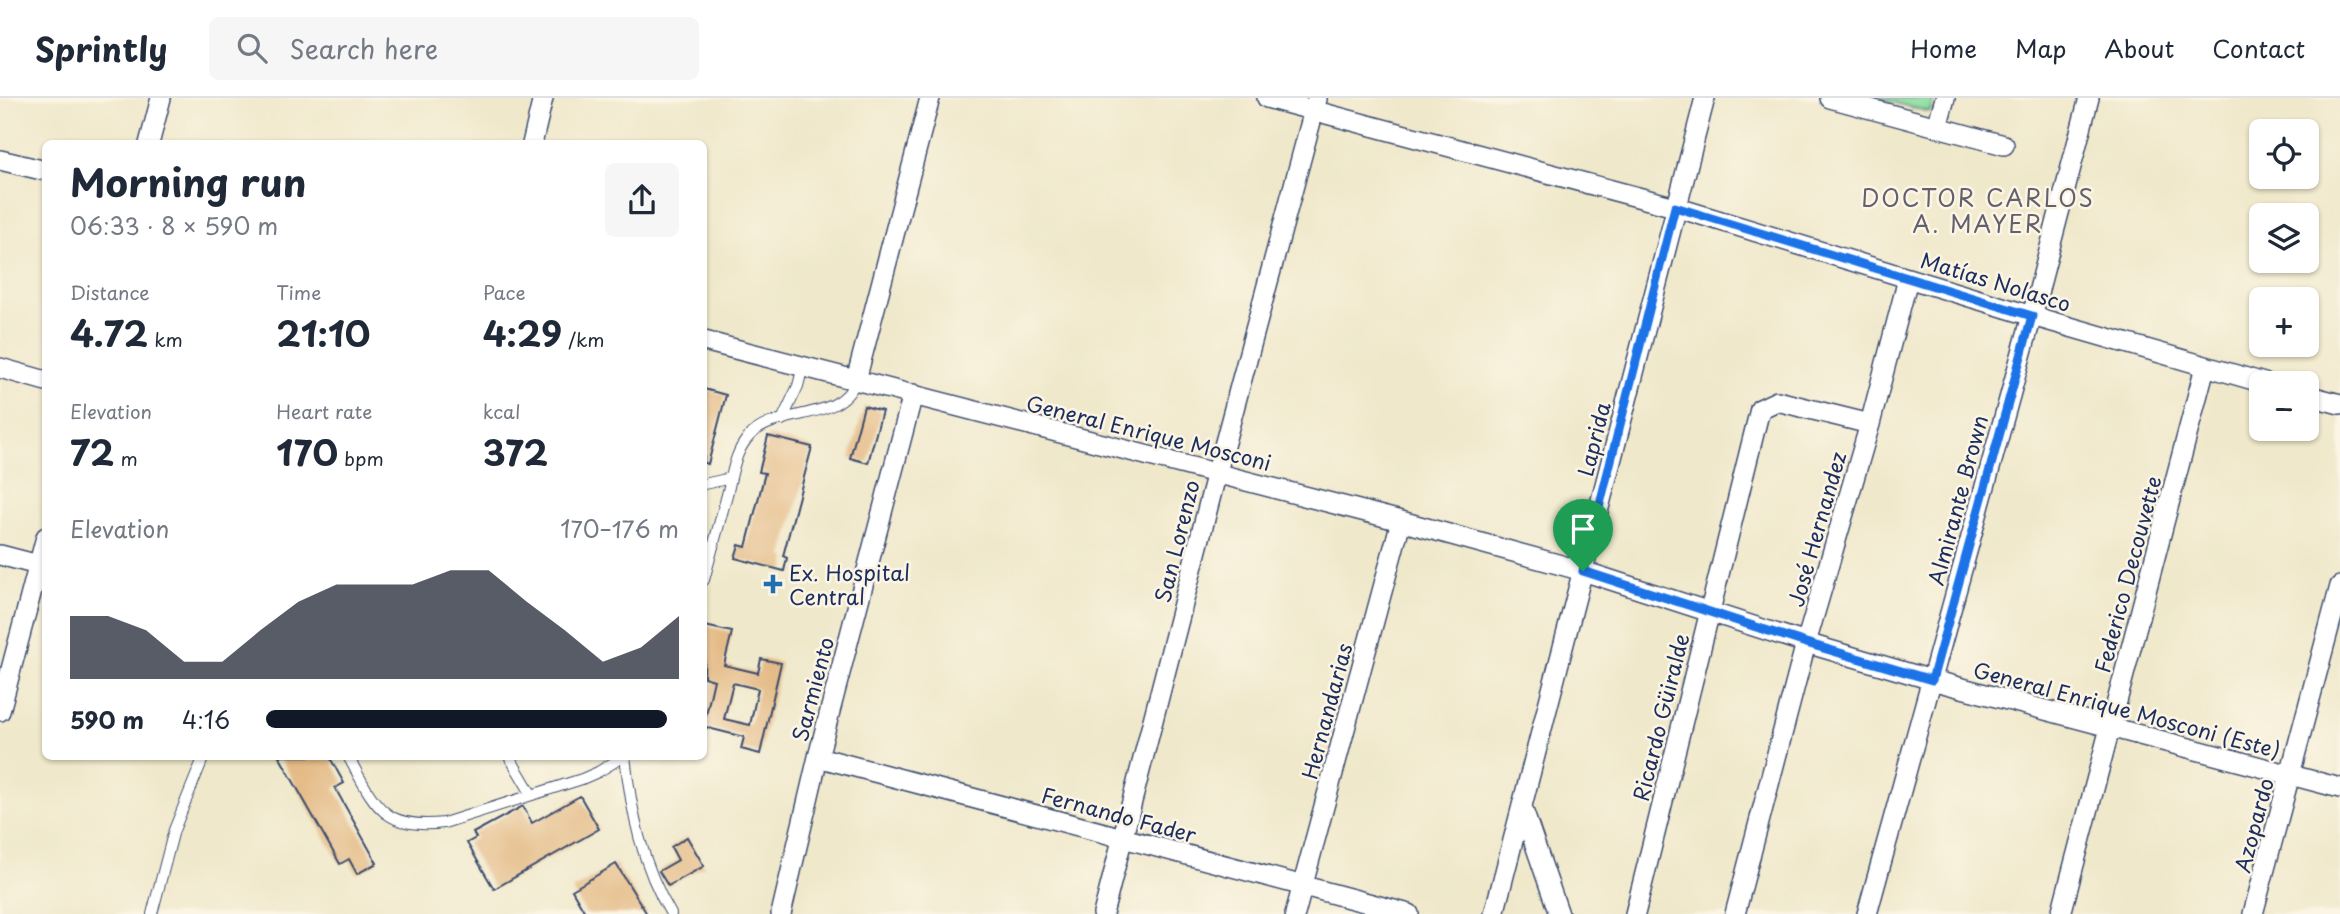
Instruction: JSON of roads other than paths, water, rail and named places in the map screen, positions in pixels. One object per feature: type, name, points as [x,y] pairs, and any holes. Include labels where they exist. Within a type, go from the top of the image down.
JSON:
[{"type":"street","points":[[150,140],[161,98]]},
{"type":"street","points":[[533,140],[544,98]]},
{"type":"street","points":[[856,380],[930,98]]},
{"type":"street","name":"Matías Nolasco","points":[[1267,98],[1315,104],[1675,207],[1908,279],[2249,379]]},
{"type":"street","name":"Laprida","points":[[1494,914],[1705,98]]},
{"type":"street","points":[[1830,98],[2004,145]]},
{"type":"street","points":[[1937,127],[1945,98]]},
{"type":"street","name":"Almirante Brown","points":[[1867,914],[2032,316],[2089,98]]},
{"type":"street","name":"San Lorenzo","points":[[1103,914],[1315,104]]},
{"type":"street","points":[[0,159],[42,171]]},
{"type":"street","name":"José Hernandez","points":[[1735,914],[1806,643],[1870,424],[1908,279]]},
{"type":"street","name":"General Enrique Mosconi","points":[[707,342],[1217,472],[1583,571]]},
{"type":"street","name":"Federico Decouvette","points":[[2061,914],[2205,367]]},
{"type":"street","points":[[0,369],[42,380]]},
{"type":"street","name":"Sarmiento","points":[[781,914],[818,757],[912,394]]},
{"type":"street","points":[[2319,398],[2340,404]]},
{"type":"street","name":"Ricardo Güiralde","points":[[1635,914],[1760,409],[1777,401],[1870,424]]},
{"type":"street","name":"Hernandarias","points":[[1295,914],[1401,521]]},
{"type":"street","points":[[0,555],[42,566],[0,711]]},
{"type":"street","name":"General Enrique Mosconi (Este)","points":[[1583,571],[1806,643],[1932,680],[2340,788]]},
{"type":"street","name":"Azopardo","points":[[2253,914],[2340,586]]},
{"type":"street","name":"Fernando Fader","points":[[818,757],[1409,914]]},
{"type":"street","points":[[1522,807],[1559,914]]},
{"type":"lane","points":[[782,420],[798,386],[803,366]]},
{"type":"lane","points":[[707,569],[731,478],[746,440],[755,431],[822,409],[844,398],[852,391],[856,380]]},
{"type":"lane","points":[[707,483],[731,478]]},
{"type":"lane","points":[[152,914],[174,830],[202,760]]},
{"type":"lane","points":[[350,760],[377,807],[397,822],[420,825],[444,823],[590,776],[618,760]]},
{"type":"lane","points":[[511,760],[532,795]]},
{"type":"lane","points":[[625,760],[639,841],[670,914]]},
{"type":"place","name":"Ex. Hospital Central","points":[[773,584]]},
{"type":"district","name":"DOCTOR CARLOS A. MAYER","points":[[1978,210]]}]
